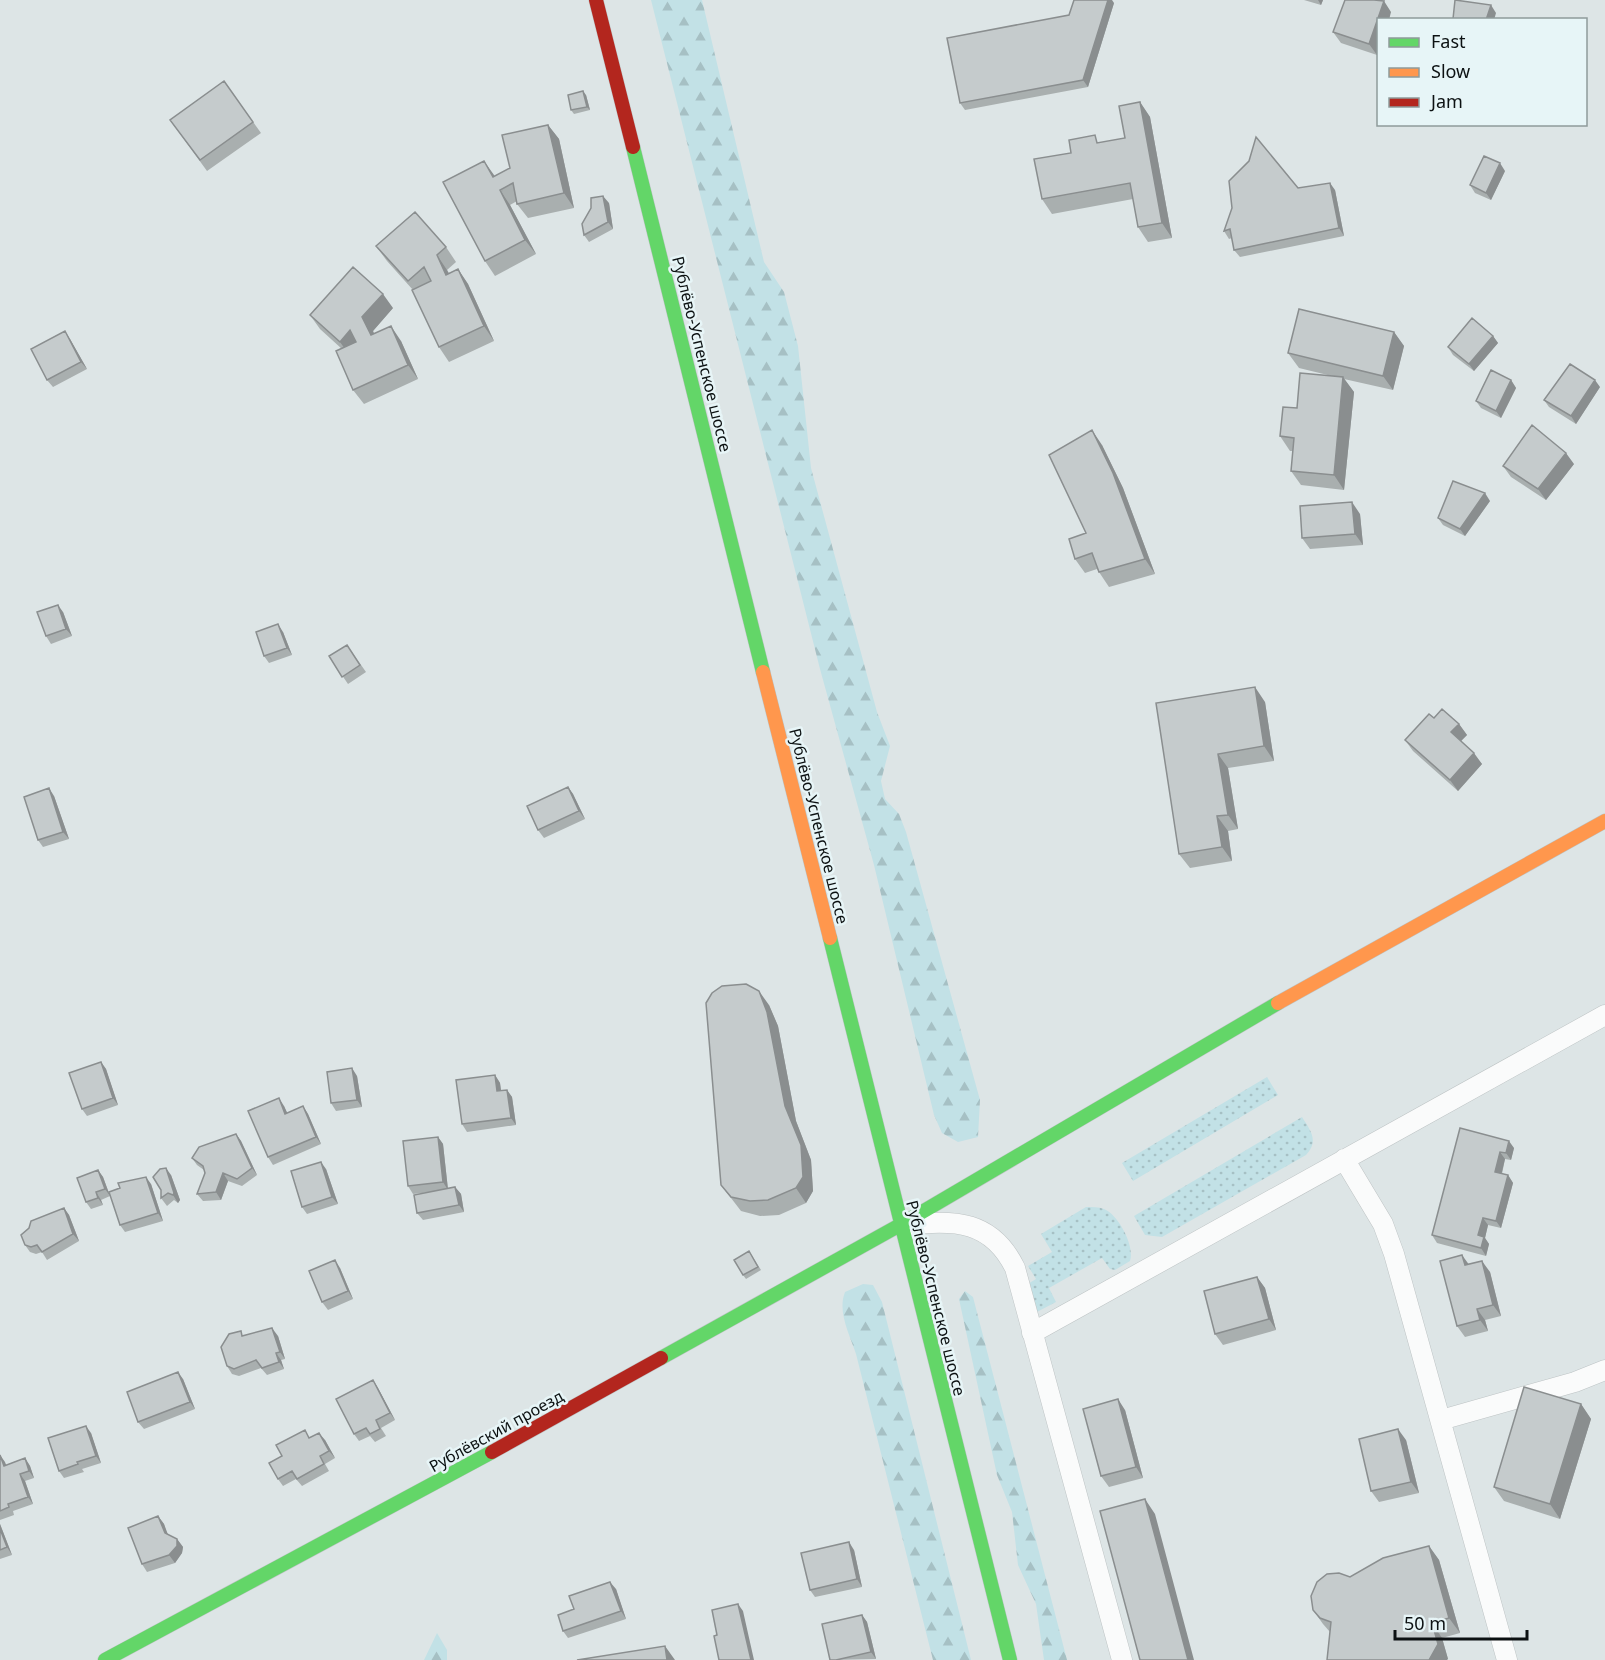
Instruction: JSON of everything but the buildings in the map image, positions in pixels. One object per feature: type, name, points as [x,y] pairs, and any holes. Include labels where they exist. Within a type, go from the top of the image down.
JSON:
[{"type":"street","name":"Рублёво-Успенское шоссе","points":[[596,0],[1010,1660]]},
{"type":"street","name":"Рублёвский проезд","points":[[105,1660],[442,1480],[900,1225],[1346,963],[1605,821]]},
{"type":"street","points":[[1032,1333],[1605,1015]]},
{"type":"street","points":[[1344,1159],[1383,1224],[1394,1254],[1506,1660]]},
{"type":"street","points":[[900,1225],[932,1222],[961,1223],[988,1233],[1005,1248],[1015,1268],[1122,1660]]},
{"type":"street","points":[[1440,1420],[1575,1382],[1605,1370]]},
{"type":"green space","points":[[651,0],[702,0],[764,262],[784,292],[798,346],[811,468],[877,712],[890,746],[881,781],[885,799],[899,814],[906,832],[980,1100],[978,1137],[958,1142],[942,1133],[934,1115],[874,865],[820,669]]},
{"type":"green space","points":[[1267,1077],[1278,1095],[1133,1181],[1122,1163]]},
{"type":"green space","points":[[1302,1117],[1311,1131],[1313,1141],[1306,1155],[1162,1237],[1145,1235],[1134,1216]]},
{"type":"green space","points":[[1086,1207],[1098,1207],[1110,1212],[1120,1224],[1128,1240],[1130,1261],[1115,1270],[1110,1269],[1102,1258],[1049,1288],[1056,1302],[1035,1313],[1026,1285],[1036,1279],[1028,1266],[1052,1252],[1041,1234]]},
{"type":"green space","points":[[863,1284],[873,1285],[882,1302],[971,1660],[933,1660],[856,1354],[843,1315],[845,1292]]},
{"type":"green space","points":[[965,1291],[973,1297],[1067,1660],[1044,1660],[1036,1604],[1018,1565],[1012,1512],[997,1475],[959,1299]]},
{"type":"green space","points":[[437,1633],[447,1650],[447,1660],[424,1660]]},
{"type":"traffic: fast","points":[[633,147],[763,672]]},
{"type":"traffic: fast","points":[[830,938],[1010,1660]]},
{"type":"traffic: fast","points":[[661,1358],[900,1225],[1278,1003]]},
{"type":"traffic: fast","points":[[105,1660],[492,1452]]},
{"type":"traffic: slow","points":[[763,672],[830,938]]},
{"type":"traffic: slow","points":[[1278,1003],[1605,821]]},
{"type":"traffic: jam","points":[[596,0],[633,147]]},
{"type":"traffic: jam","points":[[492,1452],[661,1358]]}]
